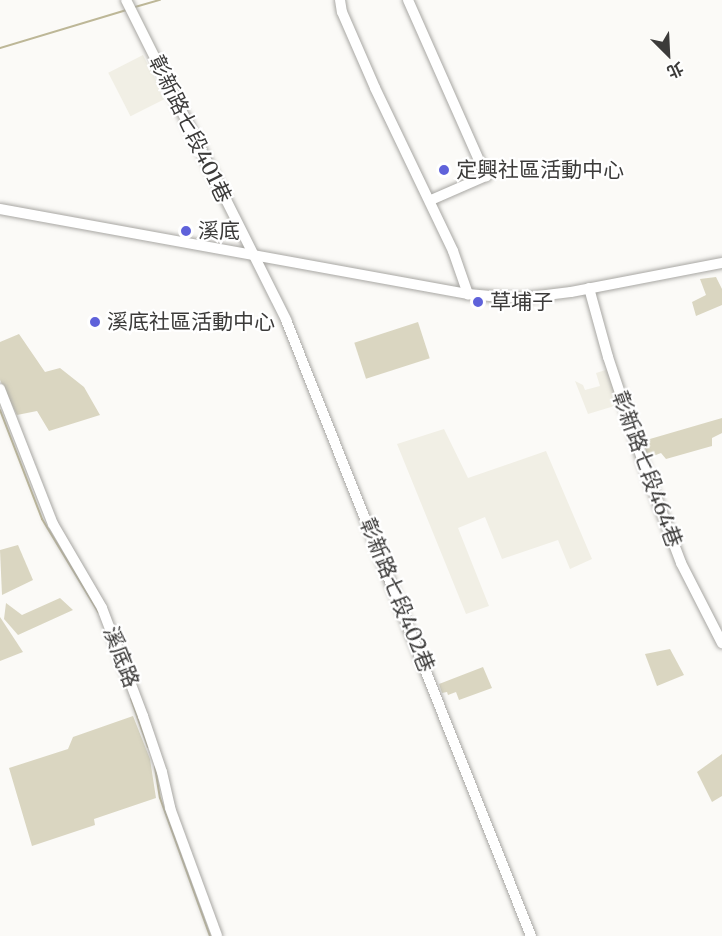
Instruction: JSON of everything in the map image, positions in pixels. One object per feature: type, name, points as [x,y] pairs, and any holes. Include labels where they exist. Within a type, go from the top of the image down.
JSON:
[{"type":"street","name":"彰新路七段401巷","points":[[126,0],[255,256]]},
{"type":"street","points":[[340,0],[342,12],[375,88],[431,200],[459,264],[468,294]]},
{"type":"street","points":[[408,0],[486,176],[431,200]]},
{"type":"street","points":[[0,209],[468,294],[522,298],[722,263]]},
{"type":"street","name":"彰新路七段402巷","points":[[255,256],[303,360],[531,936]]},
{"type":"street","name":"彰新路七段464巷","points":[[589,288],[608,357],[645,468],[681,563],[722,643]]},
{"type":"street","name":"溪底路","points":[[0,389],[53,524],[102,608],[143,716],[162,772],[170,808],[217,936]]},
{"type":"shaded area","points":[[143,55],[165,99],[130,116],[108,73]]},
{"type":"shaded area","points":[[716,277],[722,289],[722,305],[696,316],[692,302],[706,295],[700,279]]},
{"type":"shaded area","points":[[418,322],[430,358],[366,379],[354,343]]},
{"type":"shaded area","points":[[19,334],[45,372],[60,368],[84,387],[100,415],[49,431],[37,411],[17,415],[0,380],[0,342]]},
{"type":"shaded area","points":[[609,369],[621,404],[588,414],[575,381],[583,385],[585,390],[600,386],[596,373]]},
{"type":"shaded area","points":[[722,418],[722,433],[712,438],[712,446],[666,459],[661,453],[648,458],[643,441]]},
{"type":"shaded area","points":[[444,429],[468,478],[546,451],[592,559],[570,569],[558,540],[502,559],[485,517],[458,528],[489,606],[466,614],[397,444]]},
{"type":"shaded area","points":[[18,545],[33,580],[2,595],[0,550]]},
{"type":"shaded area","points":[[60,598],[73,610],[18,635],[4,619],[6,603],[22,615]]},
{"type":"shaded area","points":[[0,617],[23,652],[0,661]]},
{"type":"shaded area","points":[[670,649],[684,675],[657,686],[645,654]]},
{"type":"shaded area","points":[[483,667],[492,688],[459,700],[456,692],[448,695],[447,692],[442,693],[439,684]]},
{"type":"shaded area","points":[[133,716],[150,759],[156,798],[94,819],[95,825],[32,846],[9,768],[68,749],[73,737]]},
{"type":"shaded area","points":[[722,754],[722,796],[712,802],[697,772]]},
{"type":"waterway","points":[[135,7],[160,0]]},
{"type":"waterway","points":[[0,48],[127,10]]},
{"type":"waterway","points":[[0,410],[42,519],[98,612]]},
{"type":"waterway","points":[[131,699],[148,747]]},
{"type":"waterway","points":[[155,767],[160,798],[210,936]]},
{"type":"place","name":"定興社區活動中心","points":[[444,170]]},
{"type":"place","name":"溪底","points":[[186,231]]},
{"type":"place","name":"草埔子","points":[[478,302]]},
{"type":"place","name":"溪底社區活動中心","points":[[95,322]]}]
